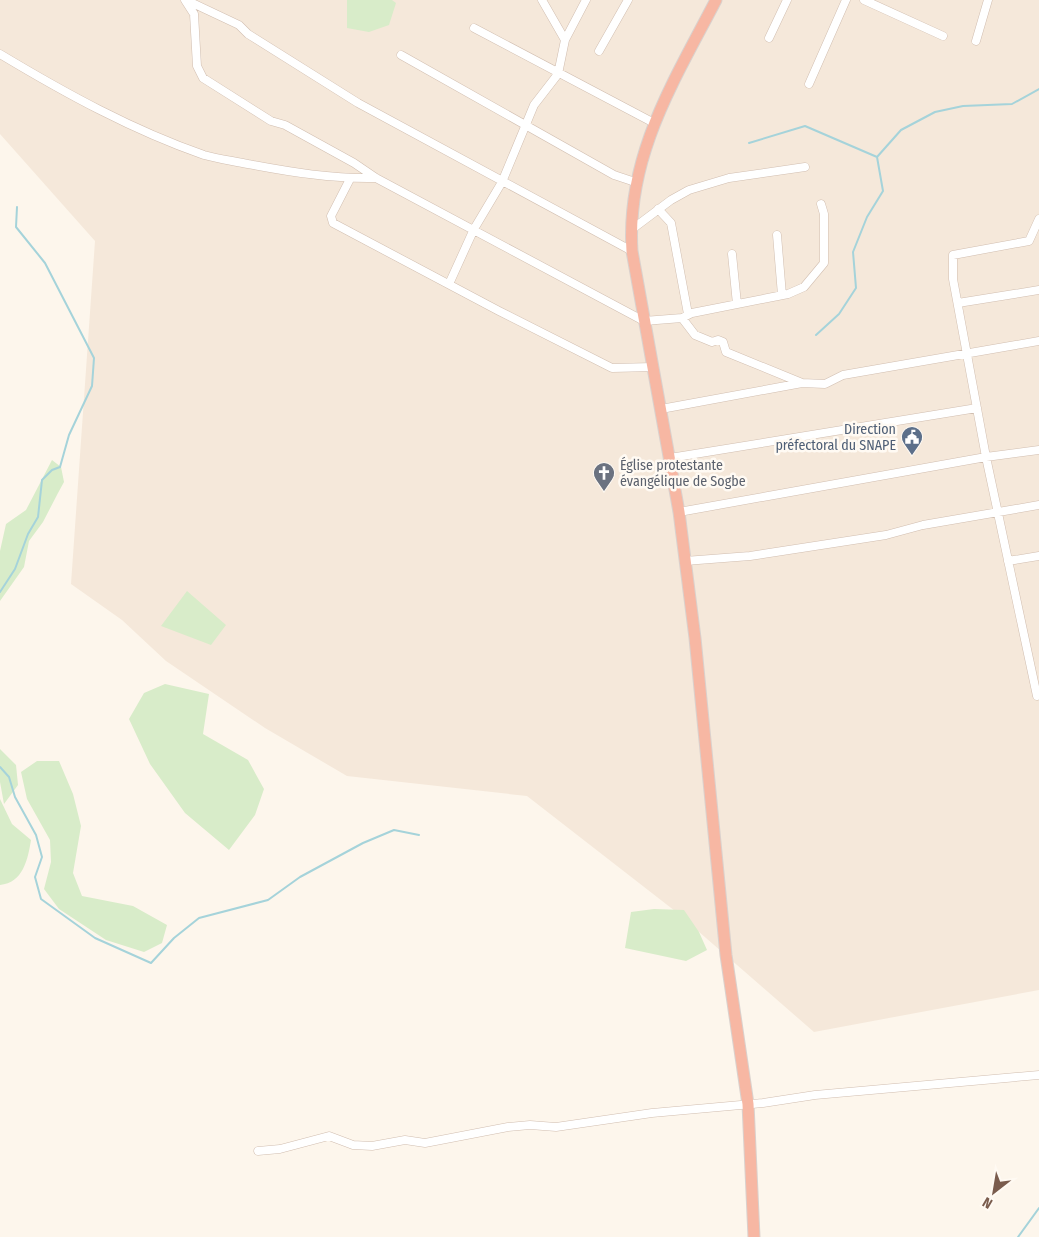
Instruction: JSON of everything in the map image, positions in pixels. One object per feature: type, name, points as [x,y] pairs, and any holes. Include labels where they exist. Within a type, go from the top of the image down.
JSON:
[{"type":"highway","points":[[716,0],[654,123],[635,182],[631,230],[632,251],[679,512],[695,638],[726,955],[748,1104],[754,1237]]},
{"type":"street","points":[[185,0],[194,14],[196,66],[203,78],[271,121],[285,125],[354,163],[376,178],[644,321],[685,316],[782,295],[804,287],[824,263],[824,214],[821,204]]},
{"type":"street","points":[[185,0],[204,7],[239,25],[248,34],[358,103],[632,251]]},
{"type":"street","points":[[542,0],[565,40]]},
{"type":"street","points":[[449,284],[474,229],[502,182],[534,105],[558,74],[565,40],[586,0]]},
{"type":"street","points":[[599,51],[628,0]]},
{"type":"street","points":[[769,38],[787,0]]},
{"type":"street","points":[[809,84],[846,0]]},
{"type":"street","points":[[864,0],[943,36]]},
{"type":"street","points":[[976,41],[988,0]]},
{"type":"street","points":[[474,28],[654,123]]},
{"type":"street","points":[[0,54],[40,78],[134,127],[205,155],[275,169],[350,179],[376,178]]},
{"type":"street","points":[[401,55],[614,175],[635,182]]},
{"type":"street","points":[[631,230],[658,209],[689,190],[729,178],[805,167]]},
{"type":"street","points":[[350,179],[331,216],[333,223],[612,368],[653,367]]},
{"type":"street","points":[[658,209],[671,223],[685,316],[695,335],[712,342],[718,340],[723,342],[726,352],[802,383]]},
{"type":"street","points":[[1037,696],[986,456],[953,279],[953,255],[1029,241],[1039,219]]},
{"type":"street","points":[[777,235],[782,295]]},
{"type":"street","points":[[732,254],[737,304]]},
{"type":"street","points":[[958,303],[1039,290]]},
{"type":"street","points":[[661,409],[802,383],[825,384],[843,375],[1039,341]]},
{"type":"street","points":[[670,458],[977,408]]},
{"type":"street","points":[[679,512],[986,456],[1039,450]]},
{"type":"street","points":[[685,561],[750,556],[886,535],[923,525],[1039,505]]},
{"type":"street","points":[[1008,561],[1039,556]]},
{"type":"street","points":[[258,1151],[280,1149],[329,1136],[347,1144],[364,1146],[405,1140],[426,1143],[530,1125],[556,1127],[652,1113],[748,1104],[815,1095],[1039,1075]]},
{"type":"shaded area","points":[[0,0],[1039,0],[1039,990],[814,1032],[675,911],[527,796],[347,776],[265,728],[166,661],[122,620],[71,584],[95,241],[0,134]]},
{"type":"green space","points":[[347,0],[392,0],[396,3],[389,25],[369,32],[347,28]]},
{"type":"green space","points":[[52,460],[61,467],[64,482],[43,522],[29,541],[24,567],[0,601],[0,551],[6,524],[26,510]]},
{"type":"green space","points":[[187,591],[226,625],[211,645],[161,626]]},
{"type":"green space","points":[[165,684],[209,694],[203,734],[248,760],[264,789],[255,815],[229,850],[185,813],[150,764],[129,719],[144,693]]},
{"type":"green space","points":[[0,749],[16,765],[18,785],[4,804],[0,782]]},
{"type":"green space","points":[[37,761],[59,761],[73,794],[81,826],[73,873],[82,896],[133,906],[167,925],[162,943],[144,952],[106,940],[59,909],[44,889],[51,862],[50,840],[27,799],[21,772]]},
{"type":"green space","points":[[0,799],[12,824],[31,840],[26,862],[19,875],[14,880],[0,885]]},
{"type":"green space","points":[[654,909],[684,910],[699,932],[707,950],[686,961],[625,948],[631,912]]},
{"type":"waterway","points":[[816,335],[839,314],[856,288],[853,252],[867,217],[883,191],[877,157],[901,130],[935,112],[963,106],[1012,104],[1039,89]]},
{"type":"waterway","points":[[749,143],[805,126],[877,157]]},
{"type":"waterway","points":[[0,592],[15,569],[28,534],[38,517],[42,480],[52,470],[60,467],[69,435],[92,386],[94,358],[45,263],[16,227],[17,207]]},
{"type":"waterway","points":[[0,767],[9,777],[15,797],[36,835],[42,857],[35,877],[41,899],[95,938],[151,963],[174,938],[199,918],[268,900],[300,877],[363,843],[394,830],[419,835]]},
{"type":"waterway","points":[[1018,1237],[1039,1208]]},
{"type":"place","name":"Direction préfectoral du SNAPE","points":[[912,456]]},
{"type":"place","name":"Église protestante évangélique de Sogbe","points":[[604,492]]}]
